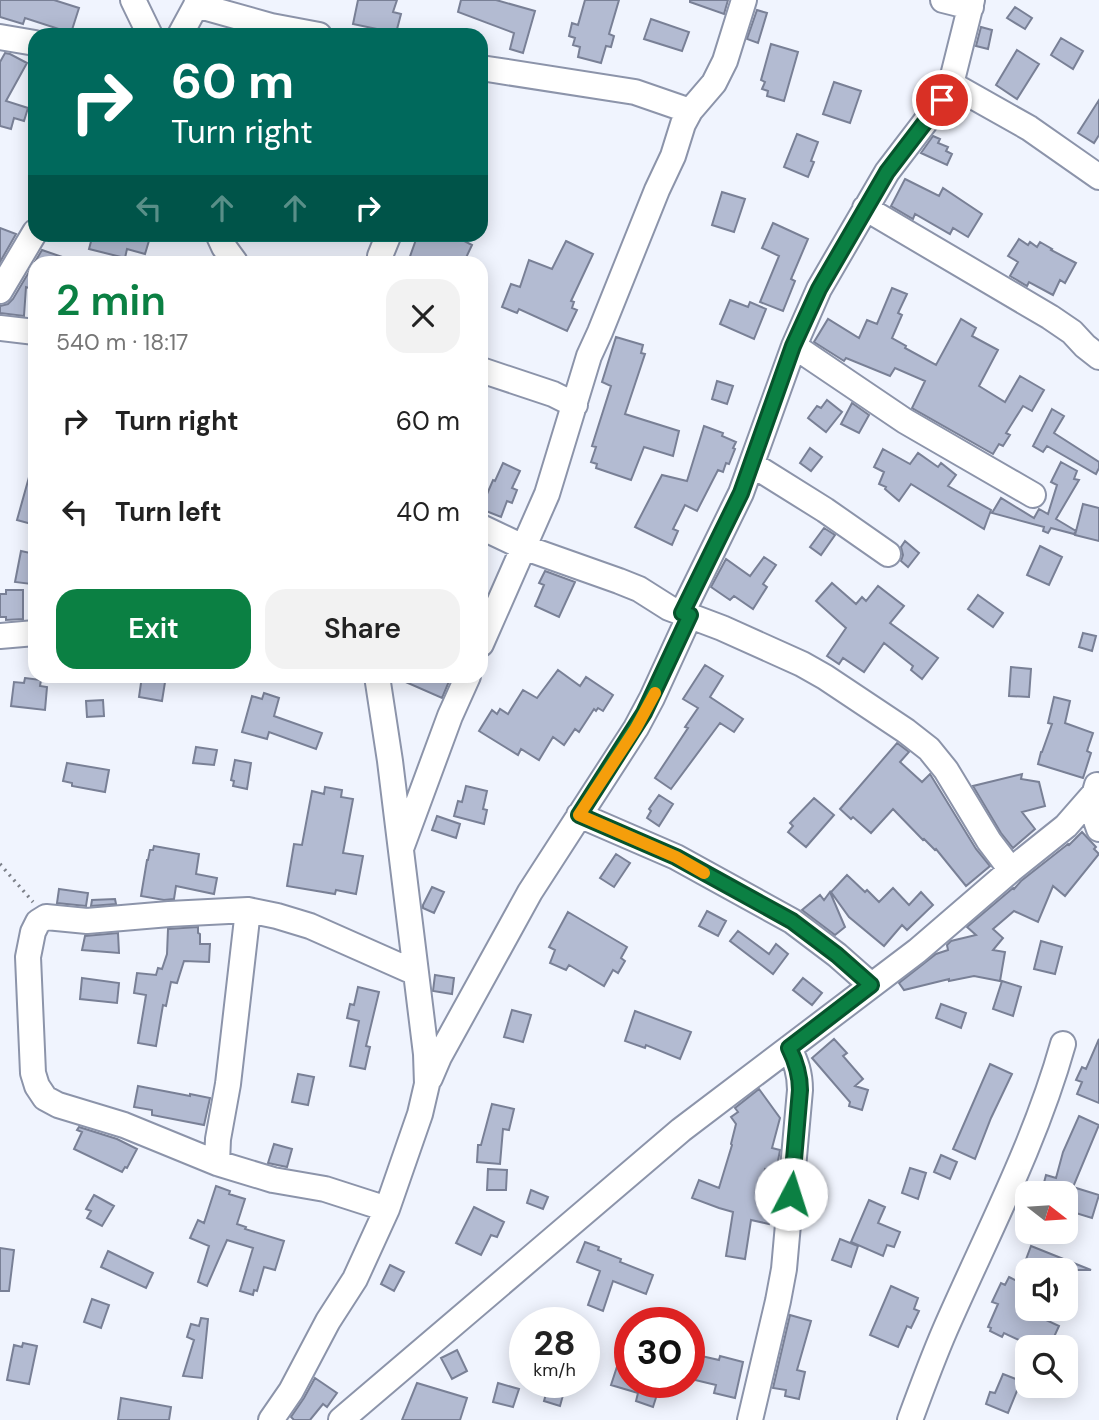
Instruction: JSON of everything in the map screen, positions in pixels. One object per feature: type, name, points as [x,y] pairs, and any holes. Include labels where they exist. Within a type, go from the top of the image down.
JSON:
[{"type":"street","points":[[133,0],[147,28]]},
{"type":"street","points":[[488,628],[547,494],[589,356],[673,156],[683,124],[690,111],[714,83],[744,0]]},
{"type":"street","points":[[271,1420],[291,1391],[328,1321],[355,1279],[387,1209],[420,1114],[427,1084],[439,1057],[530,892],[636,728],[652,698],[686,614],[741,493],[793,346],[819,289],[887,172],[942,100],[951,84],[972,4],[943,0]]},
{"type":"street","points":[[184,28],[198,3],[282,28]]},
{"type":"street","points":[[0,37],[28,42]]},
{"type":"street","points":[[488,69],[635,92],[690,111]]},
{"type":"street","points":[[951,84],[1028,128],[1099,177]]},
{"type":"street","points":[[865,208],[1050,317],[1072,332],[1099,357]]},
{"type":"street","points":[[0,292],[29,242]]},
{"type":"street","points":[[0,328],[28,331]]},
{"type":"street","points":[[793,346],[905,421],[1033,495]]},
{"type":"street","points":[[488,372],[553,394],[575,405]]},
{"type":"street","points":[[752,465],[825,510],[888,554]]},
{"type":"street","points":[[488,530],[523,547],[619,580],[686,614],[802,664],[825,677],[929,749],[947,770],[989,841],[1012,870]]},
{"type":"street","points":[[0,636],[28,634]]},
{"type":"street","points":[[378,683],[426,1054],[427,1084]]},
{"type":"street","points":[[400,850],[465,683]]},
{"type":"street","points":[[356,1416],[681,1130],[917,951],[1066,826],[1097,786]]},
{"type":"street","points":[[1097,786],[1093,808],[1099,829]]},
{"type":"street","points":[[579,815],[676,857],[792,921],[871,985]]},
{"type":"street","points":[[387,1209],[325,1189],[273,1180],[217,1163],[124,1125],[58,1105],[45,1098],[33,1073],[28,957],[33,932],[38,922],[46,917],[87,921],[248,910],[310,926],[416,974]]},
{"type":"street","points":[[217,1163],[248,910]]},
{"type":"street","points":[[910,1420],[944,1331],[1026,1150],[1063,1044]]},
{"type":"street","points":[[750,1420],[784,1269],[800,1090],[797,1063],[789,1048]]},
{"type":"path","points":[[0,864],[46,917]]},
{"type":"building","points":[[0,0],[54,0],[79,8],[73,28],[56,28],[25,18],[23,24],[0,17]]},
{"type":"building","points":[[358,0],[397,0],[393,12],[401,14],[397,28],[372,28],[353,24]]},
{"type":"building","points":[[461,0],[496,0],[535,11],[523,53],[510,49],[514,33],[458,12]]},
{"type":"building","points":[[585,0],[619,0],[609,34],[614,36],[611,47],[606,46],[601,63],[578,57],[580,47],[573,45],[575,38],[569,36],[572,23],[578,25]]},
{"type":"building","points":[[690,0],[728,0],[724,14]]},
{"type":"building","points":[[1015,7],[1032,18],[1025,29],[1007,18]]},
{"type":"building","points":[[757,10],[767,13],[758,43],[747,39]]},
{"type":"building","points":[[651,19],[689,32],[682,51],[644,39]]},
{"type":"building","points":[[981,27],[992,30],[988,49],[976,46]]},
{"type":"building","points":[[1061,38],[1083,51],[1073,69],[1051,55]]},
{"type":"building","points":[[771,44],[798,52],[784,101],[767,96],[768,91],[762,89],[765,82],[761,80]]},
{"type":"building","points":[[1017,50],[1039,64],[1017,99],[996,85]]},
{"type":"building","points":[[5,53],[27,63],[6,101],[28,108],[24,121],[14,118],[11,129],[0,126],[0,62]]},
{"type":"building","points":[[834,82],[861,91],[850,123],[823,114]]},
{"type":"building","points":[[1099,100],[1099,135],[1094,143],[1078,133]]},
{"type":"building","points":[[797,134],[818,142],[808,177],[784,167]]},
{"type":"building","points":[[933,136],[940,139],[938,143],[948,147],[946,151],[952,154],[947,165],[921,153]]},
{"type":"building","points":[[905,179],[939,196],[943,188],[982,214],[968,237],[953,228],[950,234],[915,214],[913,219],[891,206]]},
{"type":"building","points":[[722,192],[745,199],[734,232],[712,225]]},
{"type":"building","points":[[773,223],[808,239],[791,279],[795,281],[783,311],[760,302],[779,256],[762,248]]},
{"type":"building","points":[[0,228],[16,234],[0,262]]},
{"type":"building","points":[[1019,239],[1037,247],[1040,242],[1076,263],[1065,283],[1060,280],[1053,295],[1029,282],[1027,286],[1010,276],[1018,262],[1008,256]]},
{"type":"building","points":[[566,241],[593,254],[571,301],[574,302],[572,308],[577,310],[567,331],[519,309],[517,313],[502,307],[511,284],[520,287],[529,260],[552,269]]},
{"type":"building","points":[[91,242],[149,242],[145,254],[127,249],[125,256],[117,256],[89,249]]},
{"type":"building","points":[[415,242],[466,242],[472,245],[467,256],[410,256]]},
{"type":"building","points":[[42,250],[59,256],[38,256]]},
{"type":"building","points":[[28,274],[24,316],[0,313],[0,306],[13,299]]},
{"type":"building","points":[[892,288],[907,294],[898,313],[902,315],[892,338],[906,346],[905,348],[936,365],[961,319],[976,328],[972,336],[998,350],[979,386],[1005,402],[1020,376],[1044,390],[1032,411],[1023,406],[1006,433],[1010,435],[1003,446],[999,444],[993,454],[912,408],[925,381],[895,368],[890,376],[846,358],[844,361],[814,342],[828,319],[859,338],[867,320],[877,324]]},
{"type":"building","points":[[730,300],[748,307],[750,302],[766,309],[754,339],[720,324]]},
{"type":"building","points":[[616,337],[643,345],[641,353],[645,354],[625,414],[679,431],[673,456],[644,447],[631,480],[596,468],[597,464],[591,462],[596,447],[592,446],[611,386],[602,382]]},
{"type":"building","points":[[717,381],[733,386],[727,404],[712,399]]},
{"type":"building","points":[[827,400],[842,412],[826,432],[808,418],[817,406],[821,408]]},
{"type":"building","points":[[852,403],[869,415],[859,433],[841,424]]},
{"type":"building","points":[[1052,409],[1064,416],[1054,433],[1099,462],[1096,474],[1047,446],[1043,452],[1033,446]]},
{"type":"building","points":[[704,426],[723,433],[722,436],[736,442],[733,448],[735,449],[723,472],[718,470],[697,511],[685,505],[673,529],[678,531],[672,545],[635,527],[662,475],[687,481]]},
{"type":"building","points":[[810,448],[822,457],[811,471],[800,463]]},
{"type":"building","points":[[883,449],[910,464],[918,453],[938,467],[941,463],[956,475],[948,486],[991,510],[984,529],[911,484],[899,501],[886,487],[879,484],[884,472],[874,467]]},
{"type":"building","points":[[1061,462],[1077,471],[1074,479],[1079,480],[1056,519],[1076,531],[1074,534],[1051,528],[1048,533],[1043,531],[1044,527],[992,513],[1001,498],[1034,518],[1039,509],[1048,514],[1057,485],[1051,482]]},
{"type":"building","points":[[503,463],[520,471],[512,488],[517,490],[512,503],[507,501],[501,517],[488,512],[488,492],[493,480],[495,481]]},
{"type":"building","points":[[28,481],[28,523],[17,520]]},
{"type":"building","points":[[1083,504],[1099,508],[1099,541],[1075,535]]},
{"type":"building","points":[[824,528],[835,535],[821,555],[810,547]]},
{"type":"building","points":[[905,541],[919,553],[908,567],[901,561],[901,547]]},
{"type":"building","points":[[1040,546],[1062,557],[1049,585],[1027,575]]},
{"type":"building","points":[[21,551],[28,552],[28,584],[15,582]]},
{"type":"building","points":[[764,557],[776,565],[763,584],[767,587],[753,609],[734,596],[730,600],[711,587],[726,559],[750,576]]},
{"type":"building","points":[[545,571],[575,582],[559,617],[535,606],[544,585],[539,583]]},
{"type":"building","points":[[832,583],[856,604],[862,597],[866,601],[878,586],[904,606],[890,623],[938,658],[922,679],[911,670],[913,666],[884,643],[864,672],[843,658],[839,664],[827,656],[846,628],[816,601]]},
{"type":"building","points":[[6,590],[23,590],[23,619],[6,620],[6,617],[0,617],[0,594],[6,594]]},
{"type":"building","points":[[978,595],[1003,613],[993,627],[968,609]]},
{"type":"building","points":[[1083,633],[1096,636],[1092,651],[1079,647]]},
{"type":"building","points":[[705,665],[723,676],[710,697],[743,719],[734,732],[720,723],[671,789],[655,778],[698,708],[683,699]]},
{"type":"building","points":[[1011,667],[1031,669],[1029,697],[1009,696]]},
{"type":"building","points":[[558,670],[580,686],[586,677],[613,695],[603,711],[594,709],[579,732],[575,729],[564,745],[553,737],[539,760],[521,749],[518,755],[479,731],[492,710],[497,714],[500,709],[508,714],[523,690],[537,698]]},
{"type":"building","points":[[25,678],[28,678],[28,683],[40,683],[40,686],[47,687],[45,710],[11,706],[14,682],[24,683]]},
{"type":"building","points":[[141,683],[165,683],[162,701],[139,697]]},
{"type":"building","points":[[408,683],[448,683],[442,698]]},
{"type":"building","points":[[264,693],[279,698],[274,716],[322,733],[316,749],[269,732],[267,739],[242,732],[252,696],[262,699]]},
{"type":"building","points":[[1054,697],[1070,701],[1065,723],[1093,733],[1087,751],[1091,753],[1083,778],[1038,764],[1052,724],[1048,723]]},
{"type":"building","points":[[103,700],[104,716],[87,717],[86,701]]},
{"type":"building","points":[[897,743],[909,752],[900,762],[922,782],[930,774],[976,849],[990,866],[966,886],[936,849],[923,840],[893,809],[871,833],[840,809]]},
{"type":"building","points":[[196,747],[217,750],[214,765],[193,763]]},
{"type":"building","points":[[235,760],[251,763],[247,789],[233,786],[234,781],[231,780]]},
{"type":"building","points":[[67,763],[109,770],[105,792],[72,786],[72,783],[63,781]]},
{"type":"building","points":[[1022,774],[1021,779],[1039,782],[1045,806],[1022,812],[1035,829],[1013,848],[973,786]]},
{"type":"building","points":[[466,786],[487,791],[483,809],[487,810],[484,824],[454,816],[458,801],[462,802]]},
{"type":"building","points":[[325,787],[342,790],[341,797],[353,799],[343,853],[363,856],[356,894],[336,890],[335,894],[287,886],[294,844],[302,845],[312,791],[324,794]]},
{"type":"building","points":[[659,795],[673,804],[659,826],[647,818],[651,811],[649,809]]},
{"type":"building","points":[[814,798],[834,815],[806,847],[788,832],[793,826],[790,823]]},
{"type":"building","points":[[437,816],[460,824],[456,838],[432,830]]},
{"type":"building","points":[[1082,832],[1099,854],[1065,896],[1053,886],[1038,922],[1014,911],[993,929],[1003,938],[993,950],[1005,952],[1000,981],[974,976],[904,990],[899,983],[936,954],[948,950],[947,945],[951,941],[976,935],[967,927]]},
{"type":"building","points":[[154,846],[199,854],[196,874],[217,878],[214,894],[176,886],[174,899],[141,896],[147,860]]},
{"type":"building","points":[[616,854],[630,863],[614,887],[600,878]]},
{"type":"building","points":[[847,875],[879,902],[893,888],[909,905],[921,892],[933,905],[907,930],[902,925],[884,946],[849,917],[831,892]]},
{"type":"building","points":[[432,887],[444,892],[434,913],[423,908]]},
{"type":"building","points":[[59,889],[88,893],[86,906],[57,903]]},
{"type":"building","points":[[830,892],[845,927],[835,935],[802,910],[820,895],[824,900]]},
{"type":"building","points":[[115,899],[116,904],[91,906],[92,900]]},
{"type":"building","points":[[707,911],[726,921],[718,936],[699,926]]},
{"type":"building","points":[[568,912],[627,947],[621,958],[625,961],[618,973],[613,970],[604,986],[569,965],[566,970],[550,963],[555,950],[549,947]]},
{"type":"building","points":[[198,927],[200,944],[210,944],[209,962],[184,961],[177,983],[171,982],[166,1006],[163,1005],[156,1046],[138,1043],[146,995],[134,993],[137,973],[156,975],[158,968],[162,969],[167,954],[168,929]]},
{"type":"building","points":[[738,931],[769,954],[776,944],[788,954],[773,974],[730,941]]},
{"type":"building","points":[[118,933],[119,953],[82,950],[85,936]]},
{"type":"building","points":[[1041,941],[1062,947],[1055,974],[1034,969]]},
{"type":"building","points":[[435,975],[454,978],[452,994],[433,991]]},
{"type":"building","points":[[82,978],[119,983],[117,1003],[80,999]]},
{"type":"building","points":[[803,978],[822,993],[812,1005],[793,990]]},
{"type":"building","points":[[1002,981],[1021,987],[1013,1016],[993,1009]]},
{"type":"building","points":[[358,987],[379,992],[366,1046],[370,1047],[365,1069],[350,1066],[359,1021],[347,1018],[350,1004],[354,1005]]},
{"type":"building","points":[[941,1004],[966,1013],[961,1028],[936,1018]]},
{"type":"building","points":[[512,1010],[531,1015],[523,1042],[504,1037]]},
{"type":"building","points":[[635,1011],[691,1032],[680,1059],[646,1045],[645,1048],[625,1041]]},
{"type":"building","points":[[834,1039],[847,1053],[843,1056],[863,1079],[855,1086],[868,1090],[862,1110],[849,1106],[850,1102],[812,1058]]},
{"type":"building","points":[[1099,1039],[1099,1103],[1077,1094],[1082,1082],[1076,1080],[1082,1067],[1086,1069]]},
{"type":"building","points":[[990,1064],[1012,1074],[975,1159],[953,1149]]},
{"type":"building","points":[[298,1074],[314,1077],[308,1105],[292,1102]]},
{"type":"building","points":[[138,1086],[210,1098],[204,1125],[152,1115],[152,1110],[134,1107]]},
{"type":"building","points":[[759,1089],[780,1118],[772,1148],[780,1150],[776,1172],[765,1169],[760,1196],[775,1199],[769,1224],[751,1220],[745,1259],[726,1256],[733,1212],[692,1198],[699,1180],[719,1188],[736,1124],[731,1117],[738,1112],[735,1108]]},
{"type":"building","points":[[492,1104],[514,1109],[509,1130],[503,1129],[500,1164],[477,1162],[478,1145],[481,1145]]},
{"type":"building","points":[[1079,1116],[1099,1125],[1076,1181],[1044,1181],[1046,1175],[1056,1178],[1063,1152]]},
{"type":"building","points":[[79,1127],[117,1139],[137,1149],[127,1168],[122,1172],[74,1149],[82,1132],[77,1130]]},
{"type":"building","points":[[274,1144],[292,1149],[287,1167],[268,1163]]},
{"type":"building","points":[[941,1155],[957,1162],[950,1179],[934,1172]]},
{"type":"building","points":[[910,1168],[926,1173],[918,1199],[902,1193]]},
{"type":"building","points":[[488,1169],[507,1170],[506,1190],[487,1190]]},
{"type":"building","points":[[216,1186],[245,1199],[237,1224],[284,1241],[275,1270],[264,1267],[257,1291],[254,1290],[253,1295],[240,1291],[253,1248],[227,1240],[207,1286],[198,1282],[209,1246],[190,1238],[198,1220],[204,1223]]},
{"type":"building","points":[[1078,1189],[1099,1195],[1092,1218],[1078,1214]]},
{"type":"building","points":[[531,1190],[548,1197],[543,1209],[527,1203]]},
{"type":"building","points":[[94,1195],[114,1206],[102,1226],[87,1218],[91,1211],[86,1209]]},
{"type":"building","points":[[869,1200],[885,1207],[878,1223],[900,1232],[894,1247],[887,1245],[883,1256],[851,1242]]},
{"type":"building","points":[[474,1207],[504,1222],[497,1237],[491,1235],[481,1255],[456,1243]]},
{"type":"building","points":[[840,1239],[858,1246],[851,1267],[832,1260]]},
{"type":"building","points":[[585,1242],[621,1259],[620,1262],[653,1275],[646,1294],[613,1281],[603,1311],[600,1307],[588,1305],[600,1271],[577,1262]]},
{"type":"building","points":[[1031,1246],[1061,1258],[1026,1258]]},
{"type":"building","points":[[0,1248],[14,1250],[9,1291],[0,1291]]},
{"type":"building","points":[[108,1251],[153,1273],[146,1288],[101,1267]]},
{"type":"building","points":[[390,1265],[404,1272],[394,1291],[381,1284]]},
{"type":"building","points":[[1078,1265],[1091,1270],[1078,1270]]},
{"type":"building","points":[[1009,1277],[1015,1280],[1015,1321],[1048,1321],[1059,1326],[1055,1335],[1015,1335],[1015,1338],[1004,1333],[1002,1337],[990,1331],[991,1328],[988,1327],[998,1304],[992,1302],[1001,1283],[1005,1285]]},
{"type":"building","points":[[891,1286],[918,1298],[914,1309],[919,1311],[911,1328],[907,1326],[898,1347],[870,1335]]},
{"type":"building","points":[[92,1299],[109,1305],[101,1328],[84,1322]]},
{"type":"building","points":[[790,1315],[811,1321],[797,1370],[805,1372],[799,1399],[785,1396],[786,1390],[773,1388]]},
{"type":"building","points":[[201,1318],[208,1319],[202,1378],[183,1376],[194,1340],[187,1337],[191,1324],[199,1326]]},
{"type":"building","points":[[23,1343],[37,1346],[29,1384],[7,1380],[14,1345],[22,1347]]},
{"type":"building","points":[[457,1350],[467,1371],[452,1379],[441,1358]]},
{"type":"building","points":[[720,1356],[743,1362],[735,1398],[714,1393],[716,1385],[705,1382],[705,1357],[719,1360]]},
{"type":"building","points":[[1003,1374],[1015,1379],[1015,1396],[1008,1413],[986,1404],[990,1392],[995,1393]]},
{"type":"building","points":[[315,1378],[337,1393],[327,1407],[323,1404],[310,1420],[294,1420],[291,1417]]},
{"type":"building","points":[[417,1383],[467,1398],[460,1420],[402,1420]]},
{"type":"building","points":[[498,1383],[509,1386],[509,1398],[516,1398],[513,1407],[493,1402]]},
{"type":"building","points":[[121,1398],[171,1407],[169,1420],[118,1420]]},
{"type":"building","points":[[545,1398],[562,1398],[560,1406],[544,1401]]},
{"type":"building","points":[[637,1398],[656,1398],[653,1407],[636,1401]]},
{"type":"slow traffic","points":[[655,693],[636,728],[579,815],[676,857],[704,873]]},
{"type":"route","points":[[791,1194],[800,1076],[789,1048],[871,985],[792,921],[676,857],[579,815],[636,728],[662,677],[690,615],[682,613],[741,493],[793,346],[819,289],[887,172],[942,100]]}]
